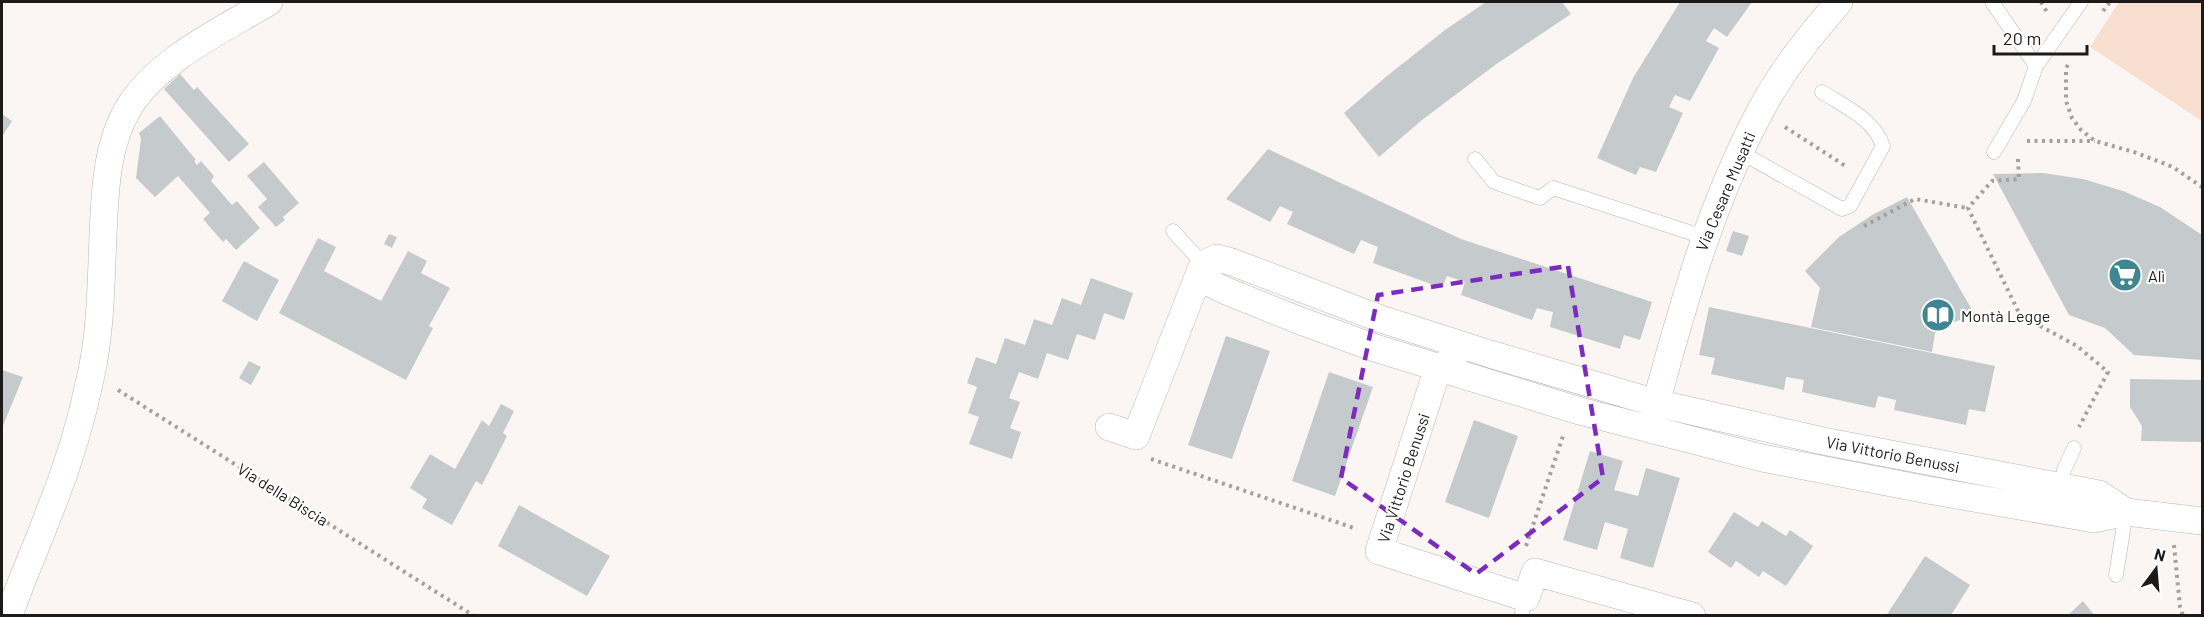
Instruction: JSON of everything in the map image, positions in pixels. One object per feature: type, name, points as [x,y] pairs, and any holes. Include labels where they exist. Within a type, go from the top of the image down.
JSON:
[{"type":"street","points":[[9,615],[48,516],[77,433],[92,373],[99,324],[105,194],[109,161],[127,110],[139,92],[172,62],[269,2]]},
{"type":"street","name":"Via Cesare Musatti","points":[[1656,403],[1704,237],[1740,152],[1761,110],[1791,64],[1839,2]]},
{"type":"street","name":"Via Vittorio Benussi","points":[[2126,512],[2098,494],[1822,441],[1656,403],[1381,319],[1217,258],[1201,271],[1298,321],[1438,368],[1580,411],[1762,458],[2094,519],[2126,512],[2202,521]]},
{"type":"street","points":[[1109,427],[1136,436],[1184,309],[1201,271]]},
{"type":"street","name":"Via Vittorio Benussi","points":[[1381,319],[1401,341],[1426,349],[1438,368]]},
{"type":"street","name":"Via Vittorio Benussi","points":[[1490,354],[1470,362],[1456,358],[1438,368],[1379,551],[1524,607],[1535,572]]},
{"type":"street","name":"Via Vittorio Benussi","points":[[1580,411],[1632,409],[1656,403]]},
{"type":"street","name":"Via Vittorio Benussi","points":[[1656,403],[1682,423],[1734,435],[1762,458]]},
{"type":"street","points":[[1535,572],[1692,615]]},
{"type":"lane","points":[[1992,2],[2036,66]]},
{"type":"lane","points":[[1994,152],[2024,101],[2036,66],[2081,2]]},
{"type":"lane","points":[[1740,152],[1842,209],[1850,206],[1883,146],[1866,120],[1822,92]]},
{"type":"lane","points":[[1475,159],[1494,182],[1540,198],[1553,188],[1704,237]]},
{"type":"lane","points":[[1173,231],[1201,271]]},
{"type":"lane","points":[[2061,486],[2064,470],[2074,448]]},
{"type":"lane","points":[[2116,575],[2126,512]]},
{"type":"path","points":[[2097,21],[2110,2]]},
{"type":"path","points":[[2072,59],[2066,68],[2066,101],[2072,118],[2081,130],[2095,141]]},
{"type":"path","points":[[1778,123],[1865,179]]},
{"type":"path","points":[[2018,141],[2095,141],[2134,152],[2173,168],[2202,187]]},
{"type":"path","points":[[1968,208],[1992,181],[2019,180],[2019,173]]},
{"type":"path","points":[[1858,229],[1915,199],[1968,208]]},
{"type":"path","points":[[1968,208],[2020,315],[2078,346],[2108,372],[2080,422]]},
{"type":"path","name":"Via della Biscia","points":[[92,373],[474,615]]},
{"type":"path","points":[[1535,572],[1522,555],[1564,432]]},
{"type":"path","points":[[1136,436],[1143,457],[1384,538]]},
{"type":"path","points":[[2173,538],[2180,608],[2183,615]]},
{"type":"highlighted area","points":[[1568,266],[1603,478],[1476,574],[1341,478],[1378,295]]},
{"type":"shaded area","points":[[2119,2],[2202,2],[2202,121],[2090,47]]},
{"type":"building","points":[[1486,2],[1562,2],[1571,14],[1495,65],[1422,120],[1379,157],[1344,113],[1445,30]]},
{"type":"building","points":[[1680,2],[1752,2],[1727,37],[1714,28],[1706,41],[1719,48],[1690,101],[1675,95],[1669,107],[1683,113],[1656,172],[1640,167],[1636,175],[1597,158],[1633,78]]},
{"type":"building","points":[[180,74],[194,90],[197,87],[249,144],[229,162],[164,89]]},
{"type":"building","points":[[2,114],[12,121],[2,137]]},
{"type":"building","points":[[160,116],[196,160],[194,161],[197,165],[201,161],[214,176],[211,181],[232,205],[237,201],[260,228],[236,250],[226,239],[223,242],[203,219],[210,213],[178,176],[155,197],[136,178],[141,139],[139,133]]},
{"type":"building","points":[[1268,149],[1461,239],[1652,302],[1640,340],[1624,335],[1620,349],[1550,327],[1553,312],[1537,308],[1532,320],[1461,295],[1465,282],[1447,276],[1442,288],[1373,263],[1378,247],[1361,240],[1354,254],[1287,224],[1293,212],[1280,206],[1270,222],[1226,199]]},
{"type":"building","points":[[264,162],[299,203],[283,217],[285,220],[276,227],[258,207],[267,199],[247,176]]},
{"type":"building","name":"Alì","points":[[2043,173],[2083,179],[2123,191],[2160,207],[2202,235],[2202,360],[2134,355],[2105,328],[2069,315],[1993,174]]},
{"type":"building","points":[[1907,197],[1975,315],[1954,322],[1935,333],[1932,352],[1811,327],[1820,288],[1805,271],[1839,237],[1872,215]]},
{"type":"building","points":[[1733,231],[1749,236],[1742,256],[1726,251]]},
{"type":"building","points":[[389,234],[397,237],[392,248],[384,244]]},
{"type":"building","points":[[318,238],[336,247],[324,271],[381,301],[408,251],[427,261],[421,273],[450,288],[429,326],[433,328],[406,380],[279,313]]},
{"type":"building","points":[[244,261],[279,280],[257,321],[222,301]]},
{"type":"building","points":[[1091,278],[1133,293],[1124,320],[1104,313],[1095,340],[1077,334],[1068,360],[1047,353],[1038,379],[1019,372],[1009,398],[1020,402],[1010,428],[1021,432],[1012,459],[969,444],[979,417],[968,413],[977,387],[967,383],[976,357],[996,364],[1005,338],[1025,345],[1034,319],[1052,325],[1062,298],[1081,305]]},
{"type":"building","points":[[1709,307],[1995,366],[1985,412],[1969,409],[1966,425],[1894,410],[1896,400],[1878,396],[1875,408],[1802,392],[1804,380],[1786,377],[1784,390],[1711,374],[1715,358],[1699,355]]},
{"type":"building","points":[[1226,336],[1270,351],[1232,459],[1188,445]]},
{"type":"building","points":[[249,361],[261,367],[251,385],[239,378]]},
{"type":"building","points":[[2,370],[23,377],[2,428]]},
{"type":"building","points":[[1329,372],[1373,387],[1335,496],[1292,481]]},
{"type":"building","points":[[2130,379],[2202,380],[2202,442],[2141,441],[2142,426],[2130,407]]},
{"type":"building","points":[[501,404],[514,411],[503,433],[507,436],[482,485],[476,481],[452,525],[422,508],[427,499],[410,488],[430,454],[455,469],[482,420],[489,426]]},
{"type":"building","points":[[1474,420],[1518,436],[1489,518],[1445,502]]},
{"type":"building","points":[[1590,451],[1623,461],[1614,490],[1638,496],[1646,468],[1680,478],[1653,568],[1620,558],[1628,529],[1605,522],[1597,550],[1563,540]]},
{"type":"building","points":[[519,505],[610,556],[587,596],[498,546]]},
{"type":"building","points":[[1734,512],[1758,527],[1762,521],[1786,536],[1790,530],[1813,546],[1786,586],[1763,571],[1759,577],[1736,561],[1731,568],[1708,552]]},
{"type":"building","points":[[1925,556],[1970,585],[1951,615],[1886,616]]},
{"type":"building","points":[[2083,601],[2095,616],[2067,616]]},
{"type":"place","name":"Alì","points":[[2125,275]]},
{"type":"place","name":"Montà Legge","points":[[1938,315]]}]
